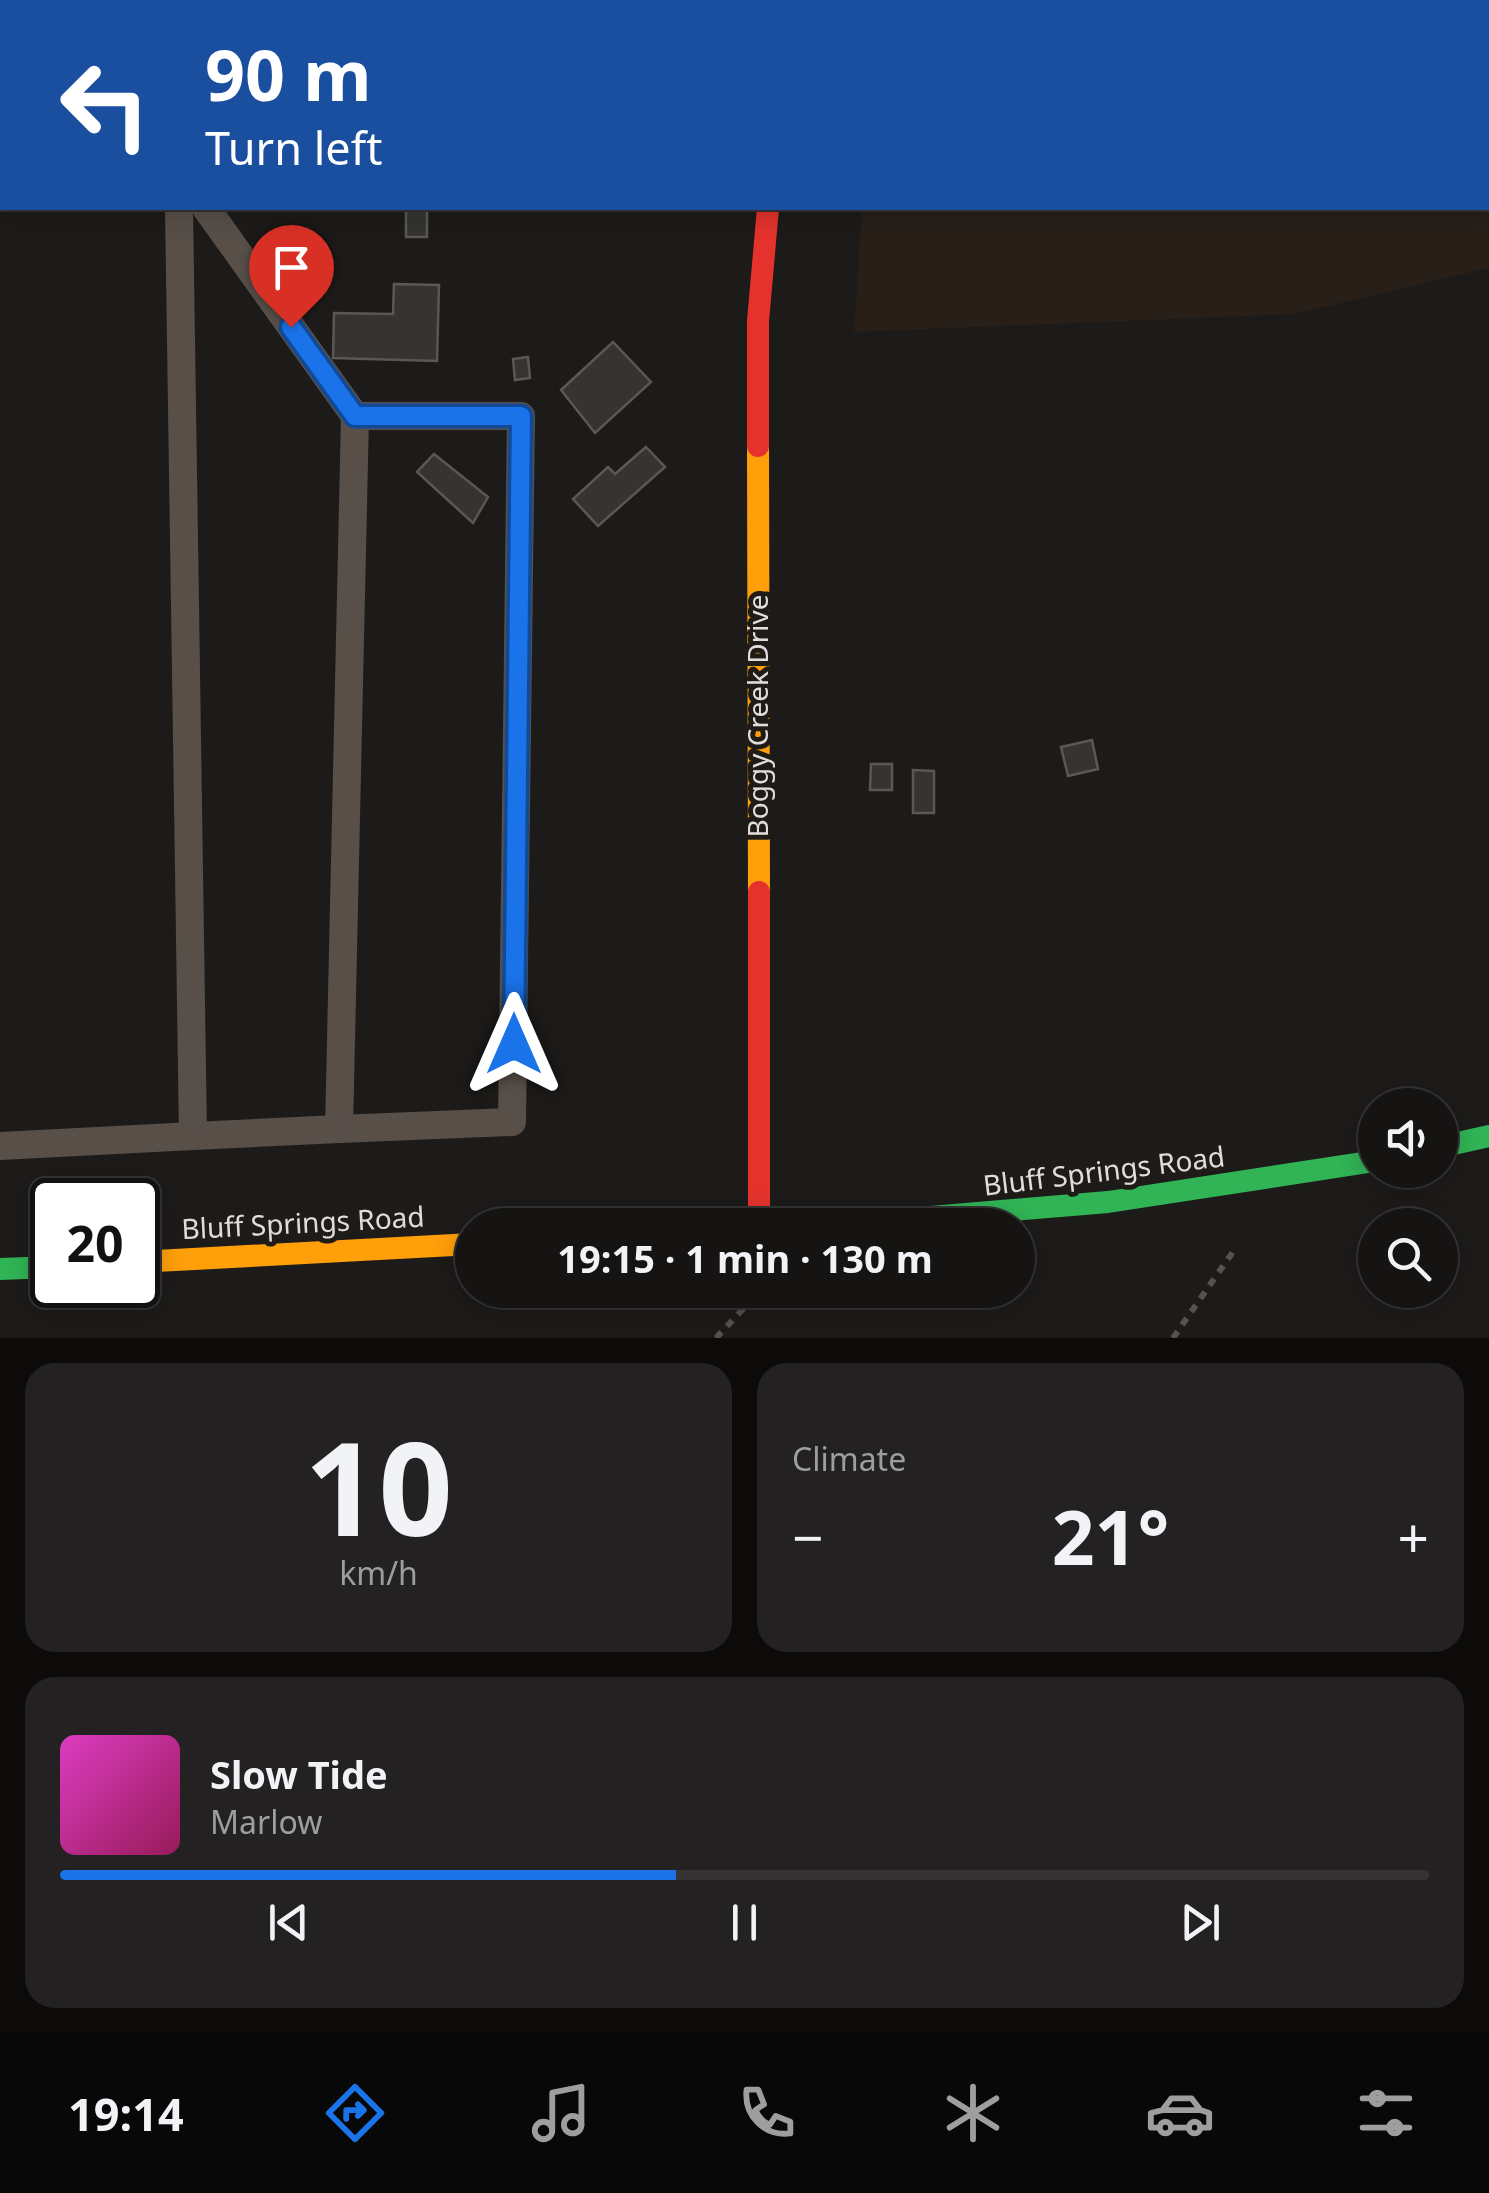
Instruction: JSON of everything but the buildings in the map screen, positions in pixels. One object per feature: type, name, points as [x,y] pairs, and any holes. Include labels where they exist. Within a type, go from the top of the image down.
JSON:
[{"type":"street","name":"Boggy Creek Drive","points":[[759,1208],[758,321],[768,210]]},
{"type":"street","points":[[1458,1143],[1489,1136]]},
{"type":"street","name":"Bluff Springs Road","points":[[1035,1210],[1226,1188],[1358,1164]]},
{"type":"street","name":"Bluff Springs Road","points":[[160,1261],[455,1245]]},
{"type":"street","points":[[0,1269],[30,1267]]},
{"type":"lane","points":[[180,210],[193,1136]]},
{"type":"lane","points":[[207,210],[355,416],[338,1129]]},
{"type":"lane","points":[[0,1146],[512,1122],[521,416],[355,416]]},
{"type":"path","points":[[1172,1338],[1237,1246]]},
{"type":"path","points":[[716,1338],[743,1308]]},
{"type":"shaded area","points":[[862,210],[1489,210],[1489,268],[1295,314],[854,332]]},
{"type":"traffic: fast","points":[[1458,1143],[1489,1136]]},
{"type":"traffic: fast","points":[[1035,1208],[1108,1202],[1358,1164]]},
{"type":"traffic: fast","points":[[0,1269],[30,1268]]},
{"type":"traffic: slow","points":[[758,446],[759,892]]},
{"type":"traffic: slow","points":[[160,1261],[455,1245]]},
{"type":"traffic: jam","points":[[758,446],[758,321],[768,210]]},
{"type":"traffic: jam","points":[[759,892],[759,1208]]},
{"type":"route","points":[[291,327],[355,416],[521,416],[514,1044]]}]
